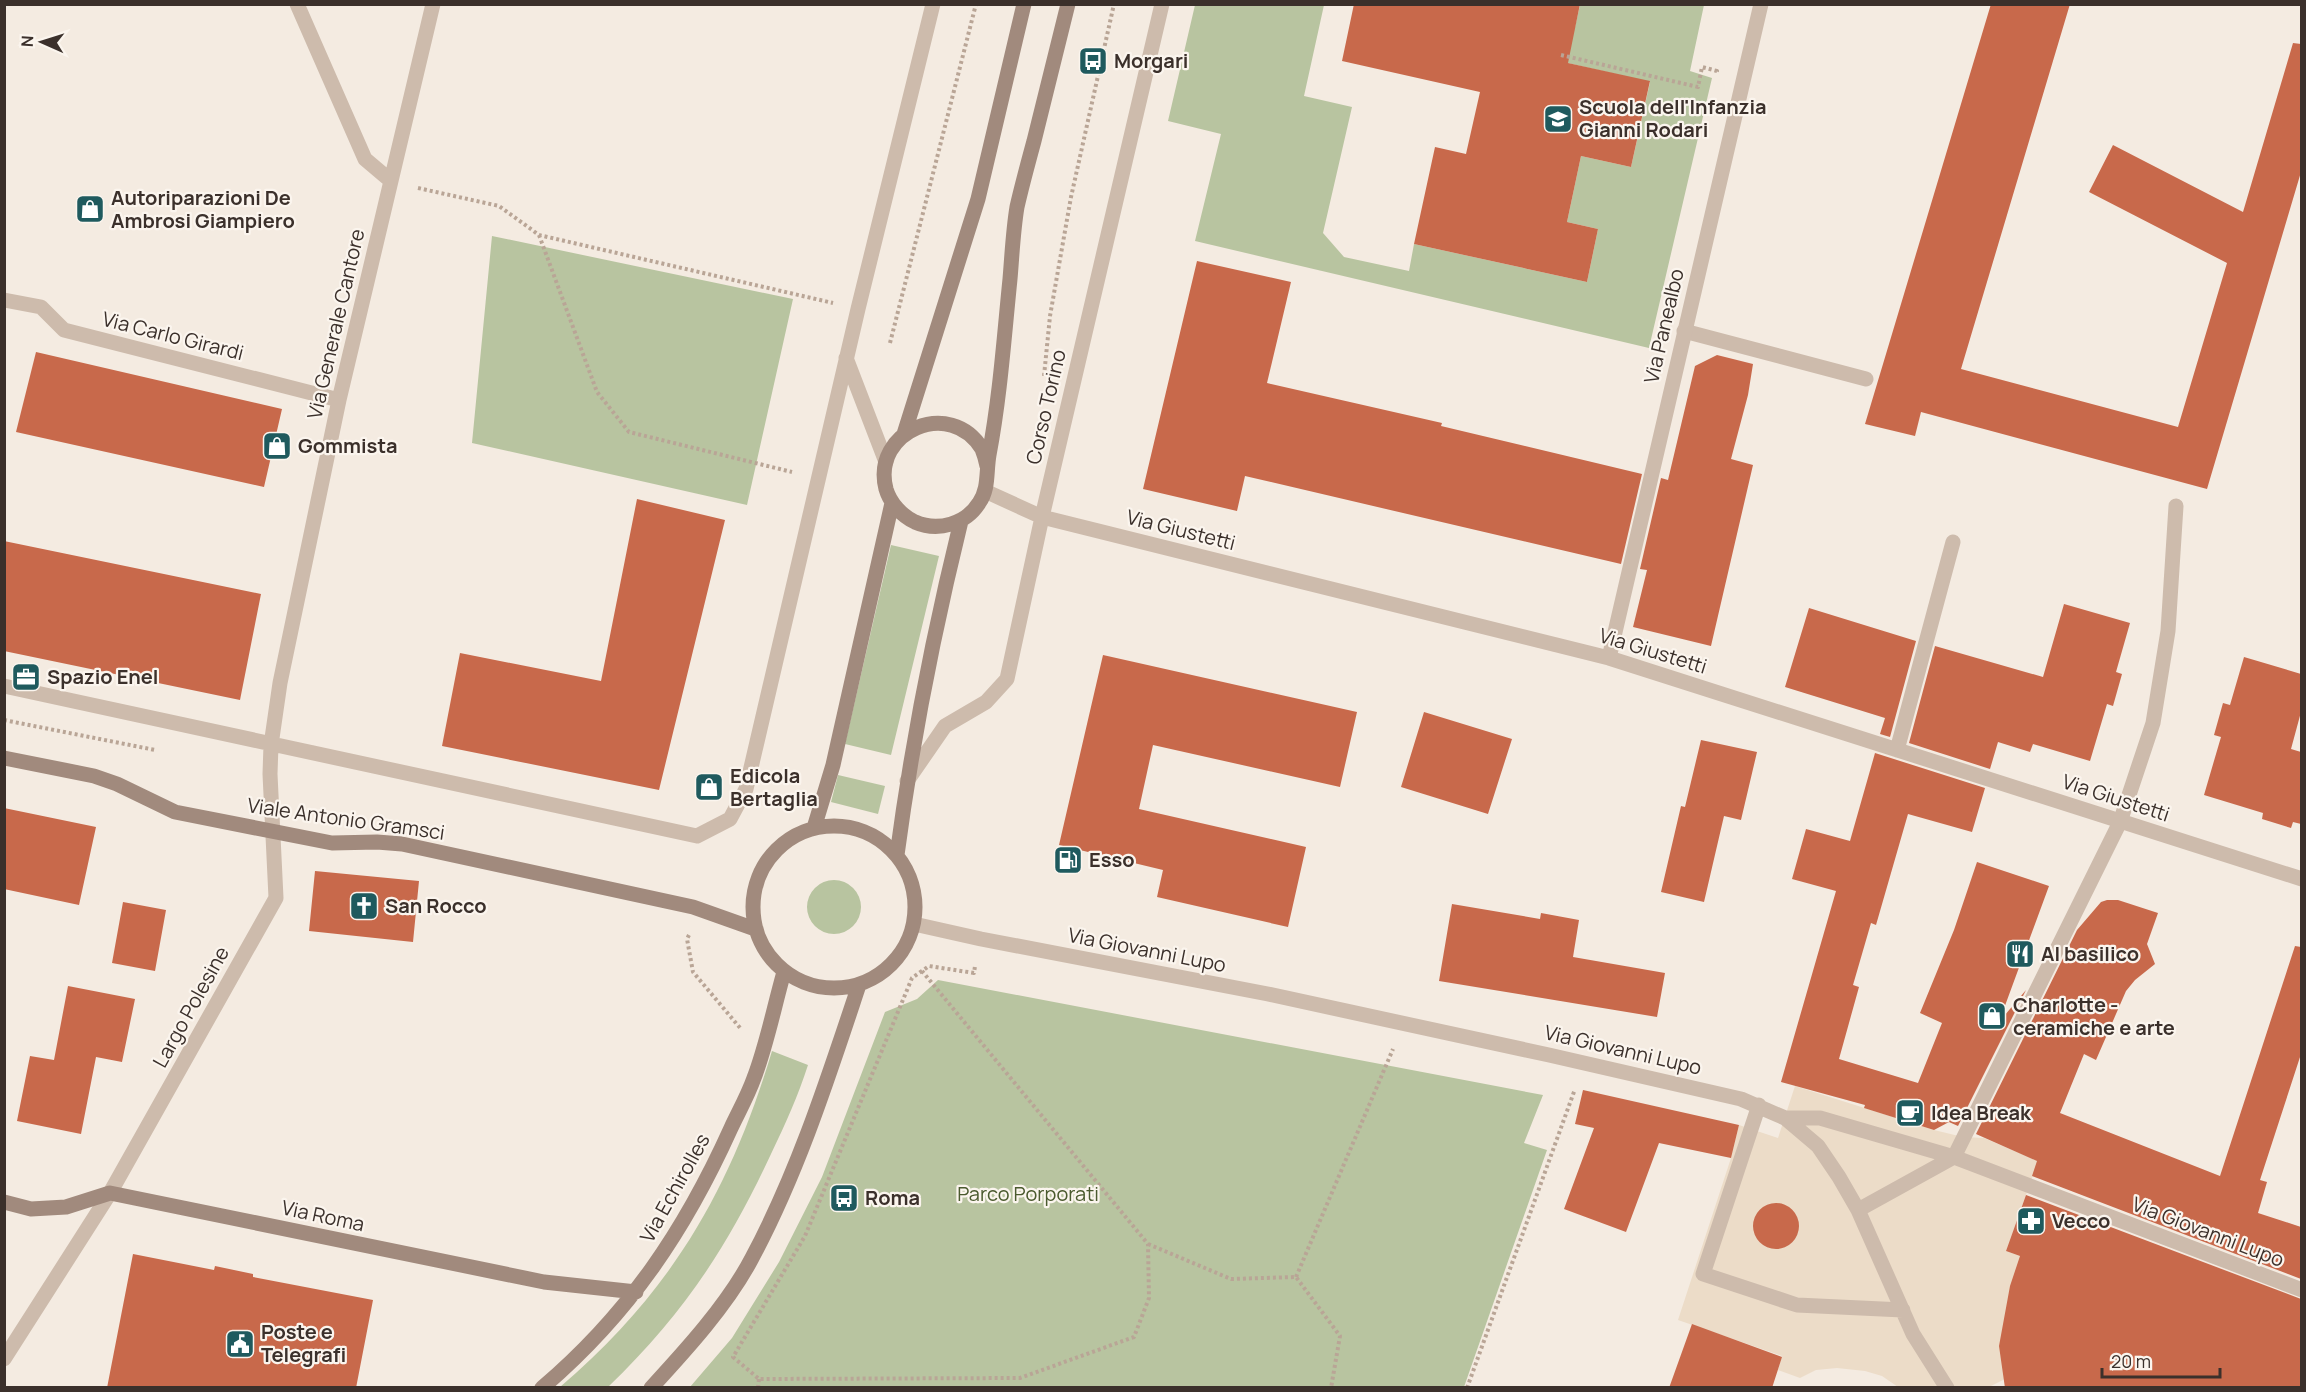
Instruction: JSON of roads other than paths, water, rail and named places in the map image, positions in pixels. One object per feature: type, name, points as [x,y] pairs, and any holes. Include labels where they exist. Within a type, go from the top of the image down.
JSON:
[{"type":"street","points":[[297,4],[365,159],[391,181]]},
{"type":"street","name":"Via Generale Cantore","points":[[274,832],[270,774],[271,745],[277,704],[339,400],[433,4]]},
{"type":"street","points":[[4,686],[697,836],[730,819],[746,789],[846,358],[933,4]]},
{"type":"street","points":[[904,434],[978,199],[1024,4]]},
{"type":"street","points":[[987,466],[996,419],[1017,208],[1068,4]]},
{"type":"street","name":"Corso Torino","points":[[907,781],[945,726],[986,702],[1007,679],[1042,517],[1162,4]]},
{"type":"street","name":"Via Panealbo","points":[[1609,658],[1761,4]]},
{"type":"street","name":"Via Carlo Girardi","points":[[4,300],[41,308],[64,330],[339,400]]},
{"type":"street","points":[[1684,331],[1866,379]]},
{"type":"street","points":[[846,358],[886,462]]},
{"type":"street","points":[[928,424],[955,426],[970,436],[982,449],[988,479],[980,502],[972,513],[946,526],[931,526],[916,522],[902,514],[892,503],[886,490],[886,462],[893,447],[904,434],[928,424]]},
{"type":"street","name":"Via Giustetti","points":[[985,491],[1042,517],[1609,658],[2301,879]]},
{"type":"street","points":[[814,828],[833,765],[892,503]]},
{"type":"street","points":[[1858,1210],[1954,1158],[2120,822],[2153,723],[2168,631],[2176,506]]},
{"type":"street","name":"Corso Torino","points":[[897,855],[926,668],[961,520]]},
{"type":"street","points":[[1897,750],[1953,542]]},
{"type":"street","name":"Viale Antonio Gramsci","points":[[4,758],[94,776],[117,784],[175,812],[332,843],[402,844],[693,908],[755,929]]},
{"type":"street","points":[[837,826],[860,830],[880,840],[897,855],[913,887],[914,924],[907,944],[894,962],[878,976],[859,985],[824,988],[807,984],[784,972],[771,960],[755,929],[753,904],[758,878],[771,856],[790,839],[814,828],[837,826]]},
{"type":"street","name":"Largo Polesine","points":[[4,1359],[110,1193],[276,898],[274,832]]},
{"type":"street","name":"Via Giovanni Lupo","points":[[914,924],[1268,994],[1585,1063],[1742,1099],[1785,1118],[1820,1118],[1954,1158],[2301,1290]]},
{"type":"street","name":"Via Echirolles","points":[[542,1388],[578,1358],[636,1292],[674,1239],[707,1181],[754,1077],[784,972]]},
{"type":"street","points":[[651,1388],[716,1313],[752,1260],[807,1138],[859,985]]},
{"type":"street","points":[[1760,1106],[1703,1274],[1797,1305],[1903,1310]]},
{"type":"street","points":[[1785,1118],[1818,1146],[1858,1210],[1913,1334],[1947,1388]]},
{"type":"street","name":"Via Roma","points":[[4,1202],[31,1209],[66,1207],[110,1193],[544,1282],[636,1292]]},
{"type":"place","name":"Morgari","points":[[1093,61]]},
{"type":"place","name":"Scuola dell'Infanzia Gianni Rodari","points":[[1558,119]]},
{"type":"place","name":"Autoriparazioni De Ambrosi Giampiero","points":[[90,209]]},
{"type":"place","name":"Gommista","points":[[277,446]]},
{"type":"place","name":"Spazio Enel","points":[[26,677]]},
{"type":"place","name":"Edicola Bertaglia","points":[[709,787]]},
{"type":"place","name":"Esso","points":[[1068,860]]},
{"type":"place","name":"San Rocco","points":[[364,906]]},
{"type":"place","name":"Al basilico","points":[[2020,954]]},
{"type":"place","name":"Charlotte - ceramiche e arte","points":[[1992,1016]]},
{"type":"place","name":"Idea Break","points":[[1910,1113]]},
{"type":"place","name":"Roma","points":[[844,1198]]},
{"type":"place","name":"Vecco","points":[[2031,1221]]},
{"type":"place","name":"Poste e Telegrafi","points":[[240,1344]]},
{"type":"park label","name":"Parco Porporati","points":[[1028,1194]]}]
